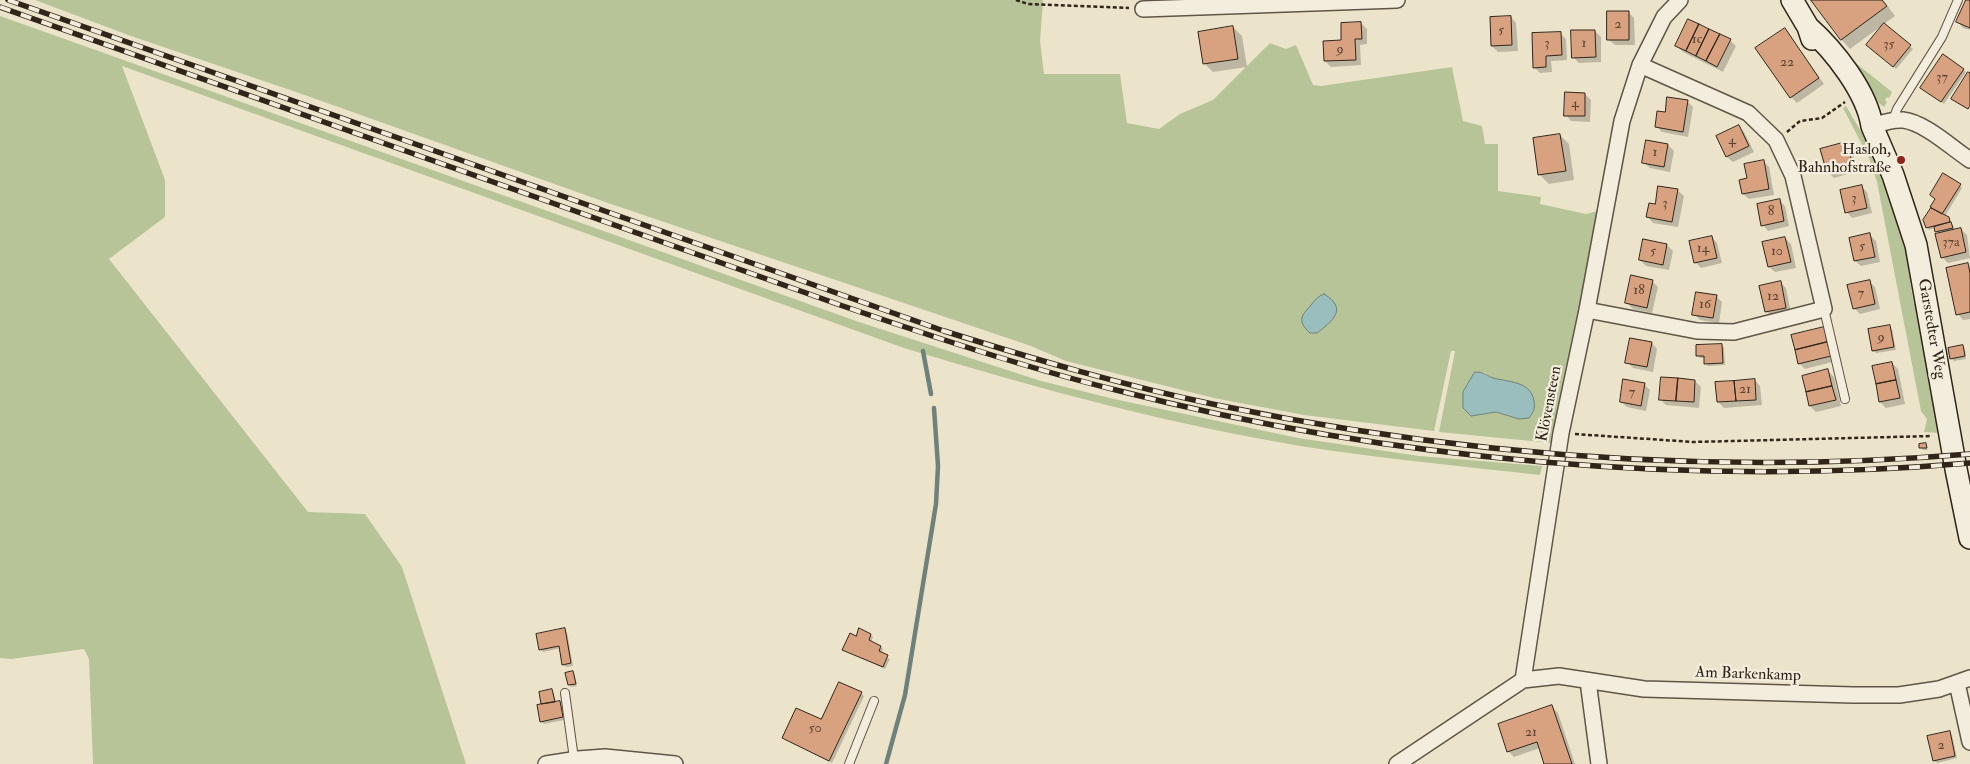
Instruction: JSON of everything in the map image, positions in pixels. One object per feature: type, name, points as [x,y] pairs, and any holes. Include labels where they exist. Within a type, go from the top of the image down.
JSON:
[{"type":"main road","name":"Garstedter Weg","points":[[1792,0],[1808,27],[1814,44],[1857,117],[1872,126]]},
{"type":"main road","name":"Garstedter Weg","points":[[1808,27],[1820,38],[1848,73],[1870,113],[1872,126],[1893,175],[1916,245],[1970,538]]},
{"type":"street","points":[[1143,9],[1397,0]]},
{"type":"street","name":"Klövensteen","points":[[1523,680],[1561,433],[1587,310],[1622,121],[1640,64],[1664,17],[1680,0]]},
{"type":"street","points":[[1587,310],[1697,331],[1734,332],[1824,309],[1793,176],[1776,140],[1748,113],[1640,64]]},
{"type":"street","points":[[1872,126],[1893,120],[1904,120],[1918,124],[1970,160]]},
{"type":"street","name":"Am Barkenkamp","points":[[1523,680],[1559,676],[1644,688],[1853,695],[1899,695],[1938,689],[1964,681]]},
{"type":"street","points":[[1397,764],[1523,680]]},
{"type":"street","points":[[1588,681],[1599,764]]},
{"type":"street","points":[[1964,681],[1970,742]]},
{"type":"street","points":[[546,764],[574,759],[605,757],[675,764]]},
{"type":"lane","points":[[1893,120],[1897,109],[1942,37],[1958,0]]},
{"type":"lane","points":[[1824,309],[1845,398]]},
{"type":"lane","points":[[565,693],[574,759]]},
{"type":"lane","points":[[849,764],[874,701]]},
{"type":"path","points":[[1016,0],[1028,4],[1143,9]]},
{"type":"path","points":[[1776,140],[1800,121],[1822,118],[1848,100]]},
{"type":"path","points":[[1561,433],[1693,442],[1950,436]]},
{"type":"green space","points":[[35,0],[1043,0],[1040,41],[1044,74],[1120,74],[1127,123],[1159,129],[1180,114],[1213,100],[1270,43],[1286,49],[1296,45],[1313,85],[1321,86],[1452,67],[1463,121],[1482,126],[1485,144],[1498,144],[1498,191],[1541,197],[1540,204],[1586,214],[1598,211],[1552,443],[1439,432],[1455,351],[1451,351],[1434,431],[1304,415],[1214,398],[1066,361],[1031,346],[605,202],[299,93],[131,36]],"holes":[[[1484,372],[1491,377],[1519,419],[1496,412],[1471,416],[1463,408],[1463,392]]]},
{"type":"green space","points":[[0,16],[859,322],[1041,381],[1114,399],[1298,438],[1419,456],[1542,466],[1540,475],[1353,454],[1272,441],[1166,419],[1008,379],[904,348],[122,66],[165,180],[165,217],[109,259],[308,512],[365,514],[402,567],[466,764],[93,764],[89,659],[84,649],[11,659],[0,658]]},
{"type":"green space","points":[[1852,60],[1892,92],[1889,98],[1887,97],[1885,100],[1887,102],[1884,107],[1879,103],[1850,62]]},
{"type":"green space","points":[[1846,106],[1876,157],[1890,188],[1915,278],[1910,282],[1914,304],[1920,308],[1942,433],[1924,432],[1927,419],[1921,411],[1877,182],[1869,158],[1843,108]]},
{"type":"water","points":[[1324,294],[1336,305],[1336,315],[1317,333],[1310,333],[1303,325],[1303,316],[1315,300]]},
{"type":"water","points":[[1475,372],[1524,386],[1532,394],[1534,401],[1533,412],[1529,418],[1519,419],[1496,412],[1471,416],[1463,408],[1463,392]]},
{"type":"building","points":[[1811,0],[1882,0],[1887,6],[1841,40]]},
{"type":"building","points":[[1966,0],[1970,0],[1970,28],[1956,22]]},
{"type":"building","points":[[1607,11],[1629,11],[1629,40],[1607,40]]},
{"type":"building","points":[[1511,16],[1512,45],[1491,46],[1490,17]]},
{"type":"building","points":[[1688,19],[1699,24],[1686,51],[1675,46]]},
{"type":"building","points":[[1361,22],[1362,39],[1355,39],[1356,60],[1324,61],[1323,41],[1341,40],[1341,23]]},
{"type":"building","points":[[1884,23],[1911,45],[1893,67],[1866,45]]},
{"type":"building","points":[[1699,24],[1709,29],[1696,56],[1686,51]]},
{"type":"building","points":[[1233,26],[1238,59],[1203,64],[1198,32]]},
{"type":"building","points":[[1785,28],[1819,78],[1790,98],[1755,48]]},
{"type":"building","points":[[1709,29],[1720,34],[1706,61],[1696,56]]},
{"type":"building","points":[[1571,30],[1595,30],[1596,57],[1572,58]]},
{"type":"building","points":[[1561,32],[1562,55],[1546,56],[1546,67],[1533,68],[1532,33]]},
{"type":"building","points":[[1720,34],[1731,39],[1717,67],[1706,61]]},
{"type":"building","points":[[1943,54],[1964,69],[1941,102],[1920,88]]},
{"type":"building","points":[[1968,72],[1970,73],[1970,106],[1968,109],[1951,99]]},
{"type":"building","points":[[1565,92],[1585,93],[1585,116],[1564,116]]},
{"type":"building","points":[[1667,97],[1688,100],[1683,132],[1655,127],[1657,111],[1665,112]]},
{"type":"building","points":[[1739,125],[1749,146],[1726,157],[1716,136]]},
{"type":"building","points":[[1560,134],[1566,171],[1538,175],[1533,138]]},
{"type":"building","points":[[1646,140],[1668,144],[1664,167],[1642,163]]},
{"type":"building","points":[[1846,142],[1853,165],[1827,173],[1820,149]]},
{"type":"building","points":[[1764,160],[1769,189],[1742,194],[1739,180],[1747,178],[1744,164]]},
{"type":"building","points":[[1943,173],[1961,184],[1942,214],[1930,207],[1935,199],[1930,195]]},
{"type":"building","points":[[1862,185],[1867,208],[1845,213],[1840,190]]},
{"type":"building","points":[[1658,186],[1678,189],[1672,222],[1646,217],[1649,203],[1655,204]]},
{"type":"building","points":[[1780,199],[1784,221],[1761,226],[1757,204]]},
{"type":"building","points":[[1931,208],[1949,217],[1950,222],[1926,228],[1923,220]]},
{"type":"building","points":[[1951,222],[1953,228],[1935,232],[1934,227]]},
{"type":"building","points":[[1961,228],[1966,252],[1941,258],[1935,234]]},
{"type":"building","points":[[1870,233],[1875,257],[1854,261],[1849,238]]},
{"type":"building","points":[[1712,236],[1717,258],[1694,263],[1689,241]]},
{"type":"building","points":[[1785,237],[1791,262],[1768,267],[1762,242]]},
{"type":"building","points":[[1643,239],[1667,244],[1663,265],[1639,260]]},
{"type":"building","points":[[1968,263],[1970,273],[1970,312],[1956,315],[1946,268]]},
{"type":"building","points":[[1631,275],[1653,280],[1647,308],[1625,303]]},
{"type":"building","points":[[1870,280],[1875,304],[1853,309],[1847,285]]},
{"type":"building","points":[[1781,281],[1786,308],[1765,312],[1759,286]]},
{"type":"building","points":[[1696,292],[1717,295],[1713,318],[1692,315]]},
{"type":"building","points":[[1890,325],[1894,347],[1872,351],[1868,329]]},
{"type":"building","points":[[1824,327],[1827,342],[1795,350],[1791,335]]},
{"type":"building","points":[[1630,338],[1652,342],[1647,367],[1625,363]]},
{"type":"building","points":[[1827,342],[1831,356],[1798,364],[1795,350]]},
{"type":"building","points":[[1722,344],[1723,363],[1704,364],[1704,356],[1696,356],[1696,345]]},
{"type":"building","points":[[1963,345],[1965,356],[1950,359],[1948,348]]},
{"type":"building","points":[[1892,362],[1896,380],[1876,384],[1872,366]]},
{"type":"building","points":[[1828,369],[1832,386],[1806,392],[1802,376]]},
{"type":"building","points":[[1661,377],[1678,378],[1676,401],[1659,400]]},
{"type":"building","points":[[1678,378],[1695,380],[1694,402],[1676,401]]},
{"type":"building","points":[[1623,379],[1645,383],[1641,406],[1620,402]]},
{"type":"building","points":[[1755,379],[1756,400],[1736,401],[1734,381]]},
{"type":"building","points":[[1896,380],[1900,398],[1879,402],[1876,384]]},
{"type":"building","points":[[1734,381],[1736,401],[1717,402],[1715,382]]},
{"type":"building","points":[[1832,386],[1836,400],[1809,406],[1806,392]]},
{"type":"building","points":[[1926,443],[1927,448],[1919,448],[1919,444]]},
{"type":"building","points":[[565,628],[571,663],[562,665],[559,646],[539,650],[536,634]]},
{"type":"building","points":[[859,628],[871,634],[869,640],[881,646],[879,651],[888,655],[883,667],[842,650],[850,633],[856,636]]},
{"type":"building","points":[[573,671],[576,684],[568,685],[565,673]]},
{"type":"building","points":[[839,682],[862,692],[829,761],[782,738],[796,708],[821,719]]},
{"type":"building","points":[[552,689],[555,702],[541,704],[539,692]]},
{"type":"building","points":[[560,701],[563,717],[540,722],[537,705]]},
{"type":"building","points":[[1552,705],[1572,764],[1544,764],[1537,742],[1507,752],[1498,724]]},
{"type":"building","points":[[1950,731],[1955,756],[1933,761],[1927,736]]},
{"type":"waterway","points":[[923,351],[931,394]]},
{"type":"waterway","points":[[886,764],[905,695],[936,504],[938,466],[934,408]]},
{"type":"railway","points":[[8,0],[944,331],[1012,352],[1183,398],[1310,423],[1403,437],[1497,448],[1592,456],[1686,461],[1781,462],[1875,460],[1970,454]]},
{"type":"railway","points":[[0,7],[908,328],[1081,381],[1219,414],[1325,434],[1432,450],[1540,462],[1648,469],[1757,472],[1864,470],[1970,463]]},
{"type":"place","name":"Hasloh, Bahnhofstraße","points":[[1901,160]]}]
